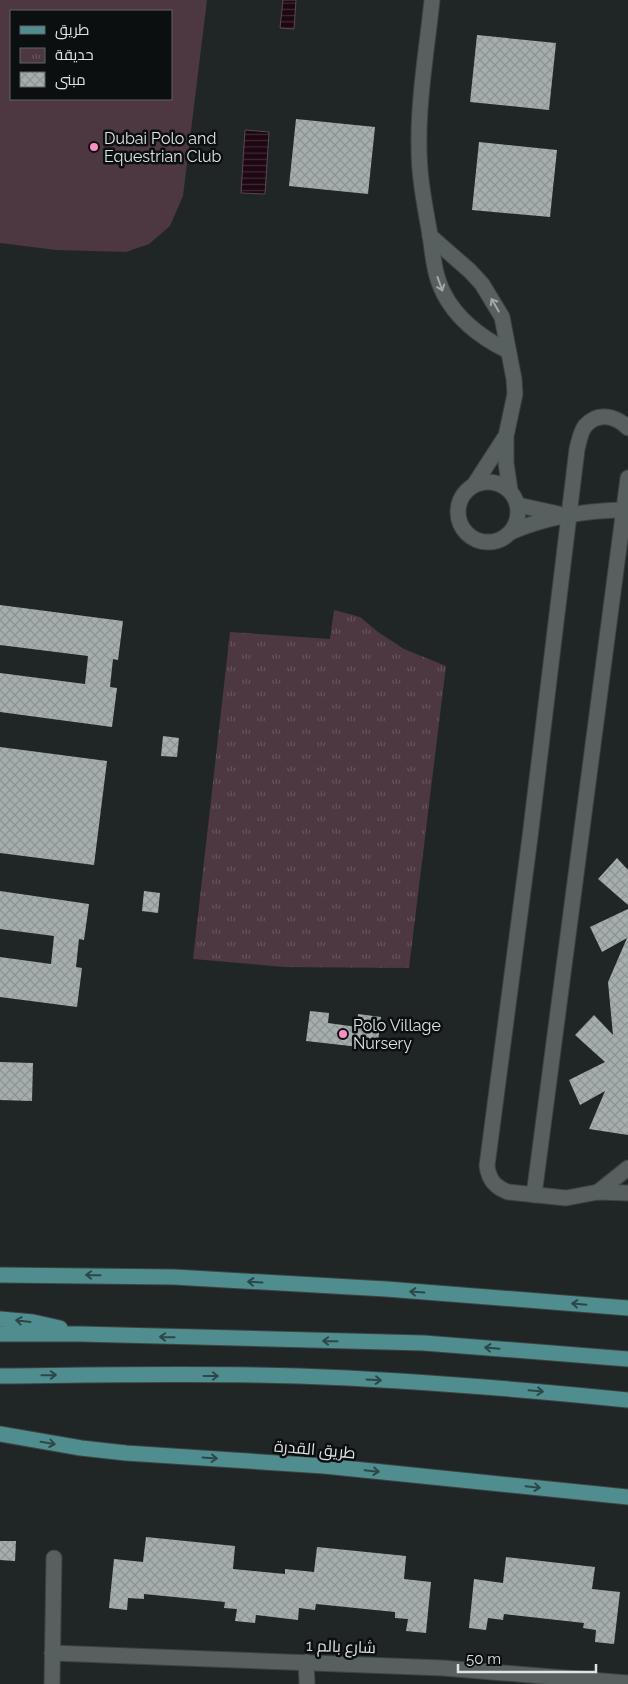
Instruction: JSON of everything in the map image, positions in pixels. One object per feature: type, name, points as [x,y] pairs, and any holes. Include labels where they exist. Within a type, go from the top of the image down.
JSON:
[{"type":"main road","points":[[0,1275],[94,1275],[184,1278],[405,1291],[628,1308]]},
{"type":"main road","points":[[0,1319],[33,1322],[80,1334]]},
{"type":"main road","points":[[0,1334],[80,1334],[424,1343],[628,1359]]},
{"type":"main road","points":[[0,1376],[298,1376],[426,1382],[628,1400]]},
{"type":"main road","name":"طريق القدرة","points":[[0,1434],[81,1448],[126,1453],[324,1466],[628,1497]]},
{"type":"street","points":[[432,0],[419,120],[419,149],[424,208],[433,259],[444,293],[455,310],[479,334],[508,351]]},
{"type":"street","points":[[430,236],[464,265],[482,284],[502,317],[512,365],[515,394],[506,436],[506,463],[510,490],[518,505],[516,524],[511,532]]},
{"type":"street","points":[[628,428],[622,421],[612,417],[602,416],[592,420],[585,426],[577,449],[530,837],[486,1166],[488,1176],[493,1183],[500,1189],[508,1192],[566,1198],[598,1192],[628,1193]]},
{"type":"street","points":[[474,485],[506,436]]},
{"type":"street","points":[[534,1195],[581,825],[606,639],[626,510],[628,478]]},
{"type":"street","points":[[510,490],[502,484],[493,482],[483,482],[467,490],[460,499],[458,509],[458,520],[463,529],[471,537],[485,542],[493,542],[500,540],[511,532],[542,521],[568,515],[626,510]]},
{"type":"street","points":[[518,505],[568,515]]},
{"type":"street","points":[[598,1192],[628,1168]]},
{"type":"street","points":[[52,1684],[54,1558]]},
{"type":"street","name":"شارع بالم 1","points":[[52,1653],[442,1668],[628,1684]]},
{"type":"street","points":[[306,1662],[307,1684]]},
{"type":"green space","name":"Dubai Polo and Equestrian Club","points":[[0,0],[207,0],[183,196],[170,226],[149,244],[126,252],[56,250],[0,243]]},
{"type":"green space","points":[[334,610],[360,617],[378,632],[404,649],[446,666],[409,968],[284,967],[193,959],[230,632],[330,639]]},
{"type":"shaded area","points":[[283,0],[296,0],[294,29],[280,28]]},
{"type":"shaded area","points":[[245,130],[269,132],[265,194],[241,193]]},
{"type":"building","points":[[477,35],[556,43],[549,110],[470,102]]},
{"type":"building","points":[[296,119],[375,127],[368,194],[289,186]]},
{"type":"building","points":[[479,142],[557,150],[550,217],[472,210]]},
{"type":"building","points":[[0,605],[123,621],[118,660],[113,659],[110,687],[117,688],[112,727],[0,712],[0,673],[85,684],[88,656],[0,645]]},
{"type":"building","points":[[163,736],[179,738],[177,757],[161,756]]},
{"type":"building","points":[[0,747],[107,761],[94,865],[0,853]]},
{"type":"building","points":[[617,858],[628,870],[628,905],[598,879]]},
{"type":"building","points":[[0,891],[89,904],[84,940],[79,939],[76,967],[82,968],[77,1007],[0,997],[0,957],[51,964],[54,936],[0,929]]},
{"type":"building","points":[[144,891],[160,893],[158,913],[142,911]]},
{"type":"building","points":[[628,909],[628,1135],[589,1129],[605,1091],[580,1105],[569,1080],[605,1062],[575,1035],[594,1015],[613,1035],[608,982],[627,938],[602,952],[590,927]]},
{"type":"building","name":"Polo Village Nursery","points":[[310,1011],[329,1013],[328,1023],[357,1027],[358,1014],[381,1017],[377,1049],[306,1041]]},
{"type":"building","points":[[0,1062],[33,1063],[32,1101],[0,1100]]},
{"type":"building","points":[[146,1537],[235,1546],[233,1569],[285,1574],[285,1569],[314,1572],[317,1547],[406,1556],[404,1579],[431,1582],[426,1633],[406,1631],[408,1619],[395,1618],[395,1612],[316,1604],[315,1610],[299,1608],[298,1620],[256,1615],[255,1623],[235,1621],[237,1609],[224,1608],[225,1602],[144,1594],[144,1599],[128,1598],[127,1610],[109,1608],[114,1559],[143,1562]]},
{"type":"building","points":[[0,1541],[16,1541],[15,1561],[0,1560]]},
{"type":"building","points":[[506,1557],[595,1567],[592,1589],[620,1592],[614,1644],[595,1642],[596,1630],[583,1628],[584,1623],[504,1614],[503,1620],[488,1618],[486,1630],[469,1628],[474,1579],[503,1583]]},
{"type":"place","name":"Dubai Polo and Equestrian Club","points":[[94,147]]},
{"type":"place","name":"Polo Village Nursery","points":[[343,1034]]}]
